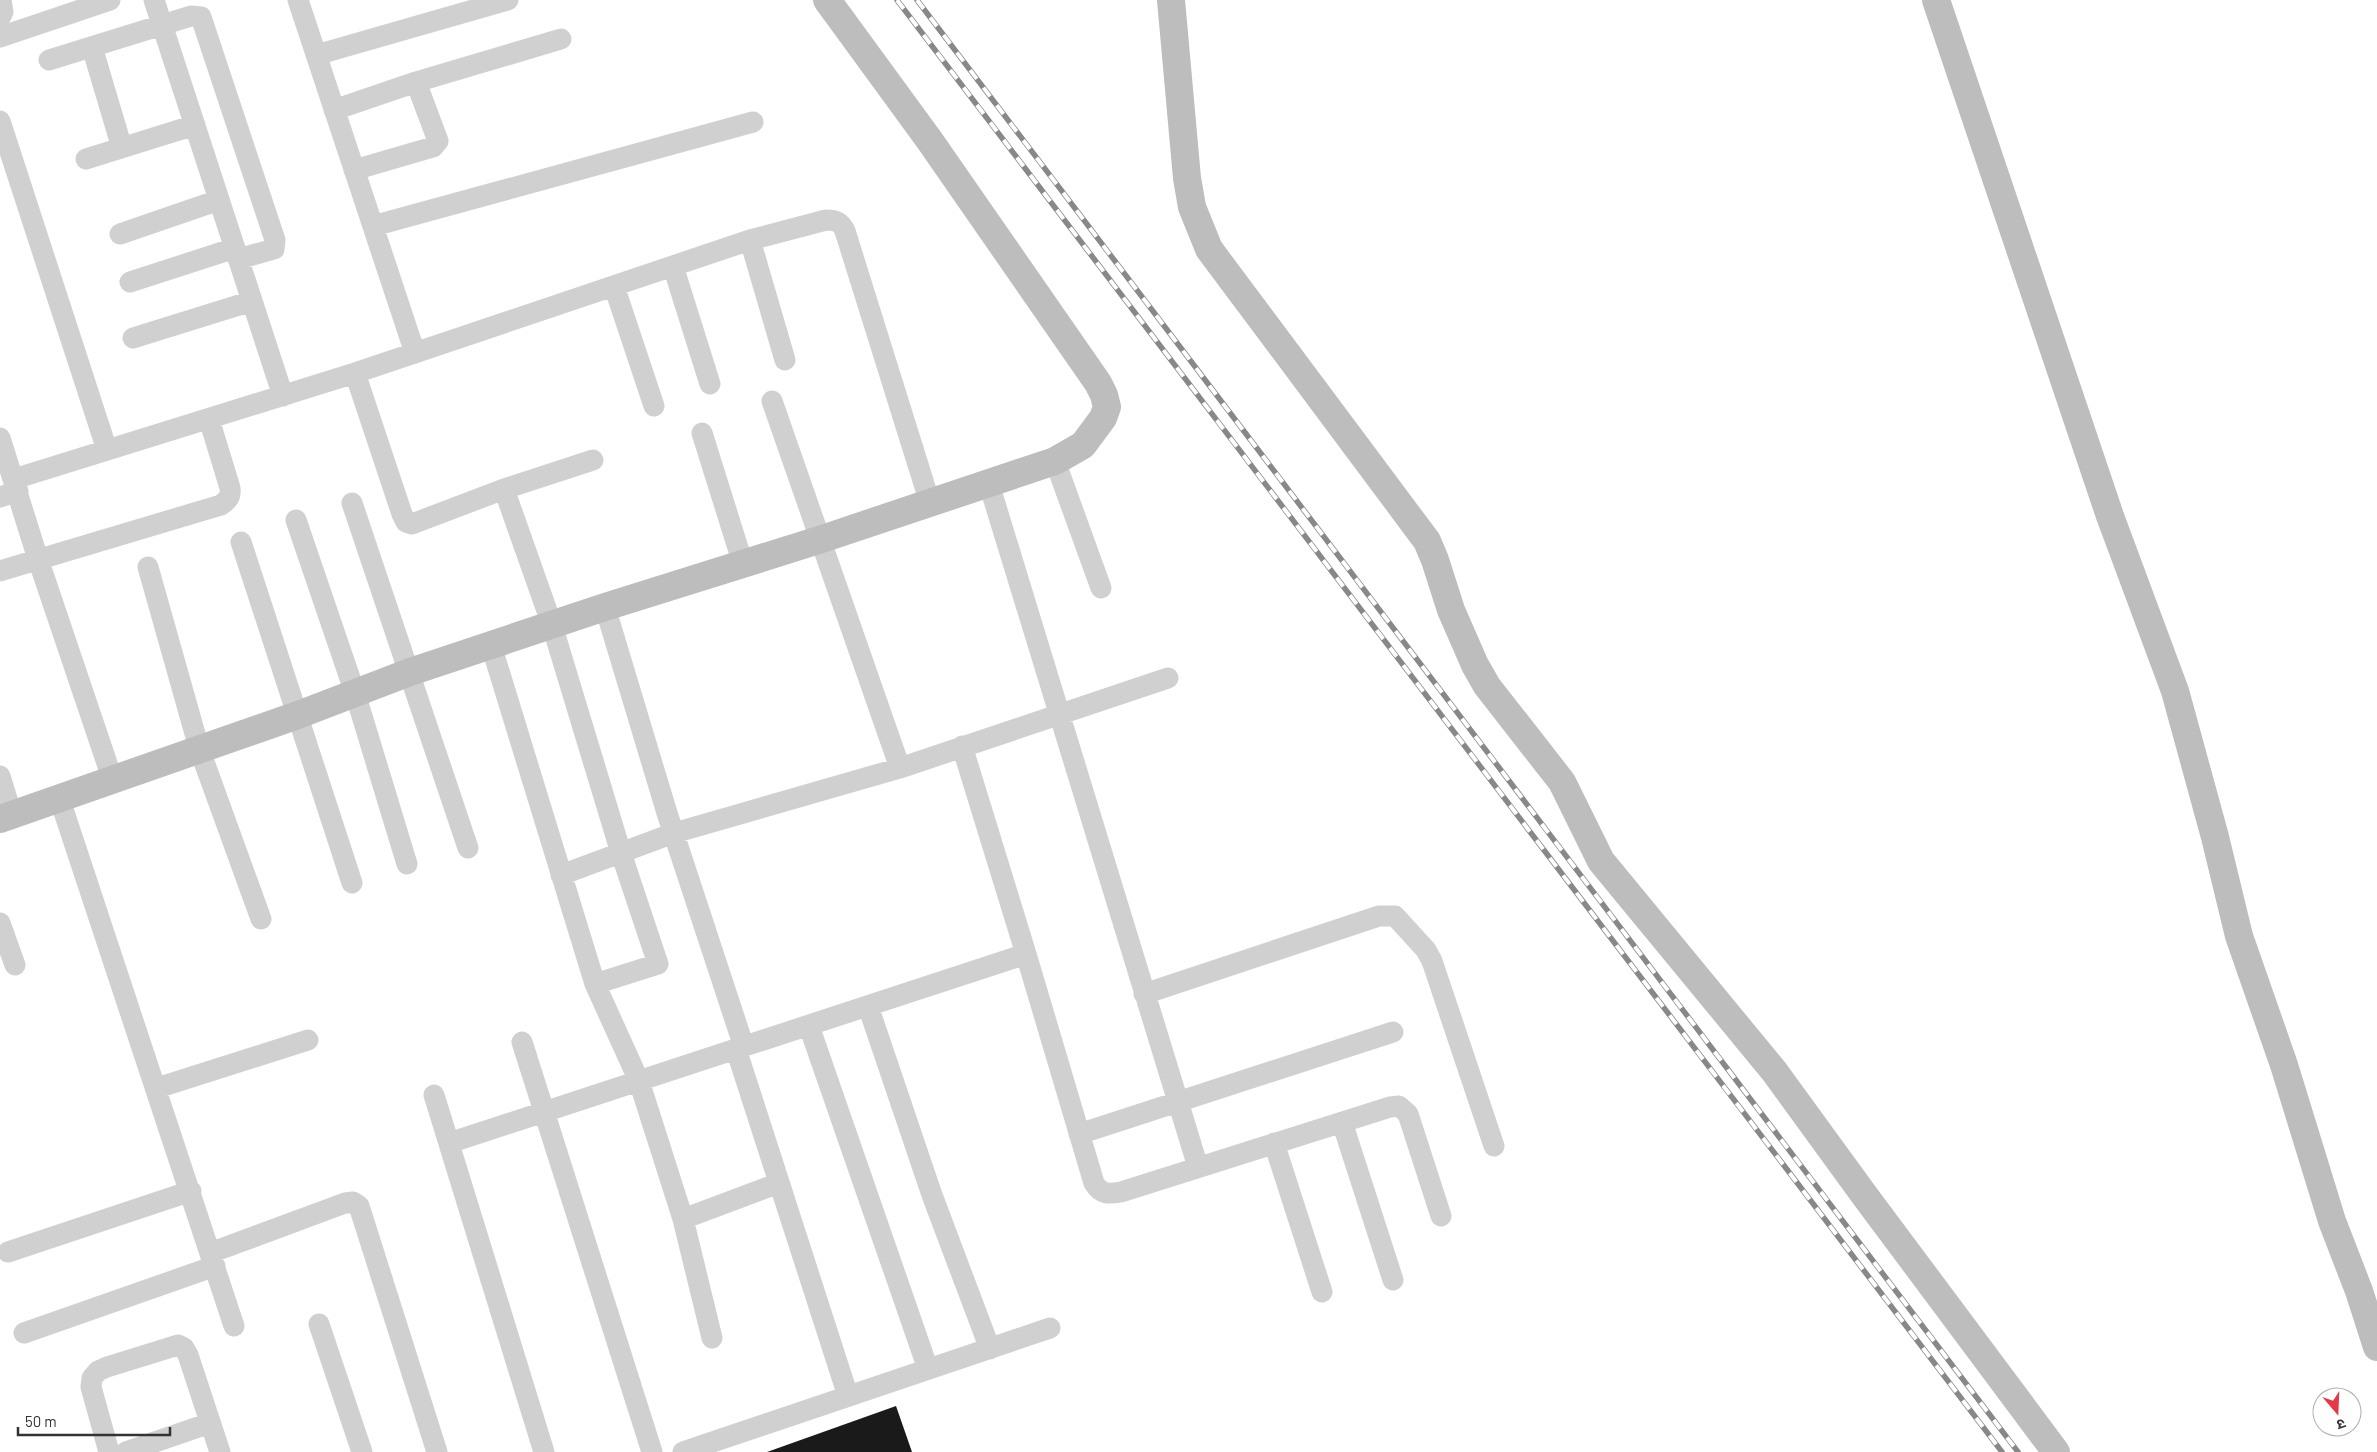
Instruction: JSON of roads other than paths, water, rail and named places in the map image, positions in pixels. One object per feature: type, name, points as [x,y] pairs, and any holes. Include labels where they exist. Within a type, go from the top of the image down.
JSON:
[{"type":"street","points":[[0,0],[3,12],[0,18]]},
{"type":"street","points":[[0,37],[110,0]]},
{"type":"street","points":[[154,0],[282,396]]},
{"type":"street","points":[[298,0],[415,353]]},
{"type":"street","points":[[316,55],[508,0]]},
{"type":"street","points":[[0,776],[6,817],[60,800],[199,748],[298,715],[410,672],[605,607],[989,484],[1055,461],[1083,445],[1103,418],[1107,407],[1104,395],[930,141],[827,0]]},
{"type":"street","points":[[1171,0],[1187,178],[1192,207],[1209,249],[1427,541],[1436,560],[1451,610],[1475,665],[1487,686],[1562,782],[1601,860],[1774,1071],[1864,1196],[1946,1302],[2056,1452]]},
{"type":"street","points":[[1936,0],[2110,516],[2175,691],[2240,936],[2284,1065],[2332,1222],[2359,1291],[2377,1347]]},
{"type":"street","points":[[49,60],[162,24],[191,16],[201,17],[275,240],[274,249],[237,254],[130,282]]},
{"type":"street","points":[[334,110],[416,82],[561,39]]},
{"type":"street","points":[[92,47],[122,148]]},
{"type":"street","points":[[354,170],[433,148],[438,141],[416,82]]},
{"type":"street","points":[[0,120],[107,450]]},
{"type":"street","points":[[373,226],[753,122]]},
{"type":"street","points":[[86,159],[195,125]]},
{"type":"street","points":[[120,234],[219,200]]},
{"type":"street","points":[[11,489],[107,450],[355,374],[750,240],[826,220],[836,220],[842,224],[930,503]]},
{"type":"street","points":[[750,240],[785,360]]},
{"type":"street","points":[[673,266],[710,384]]},
{"type":"street","points":[[614,286],[654,406]]},
{"type":"street","points":[[133,338],[252,301]]},
{"type":"street","points":[[355,374],[406,522],[412,524],[420,523],[504,489],[593,460]]},
{"type":"street","points":[[772,401],[900,768]]},
{"type":"street","points":[[0,571],[228,500],[231,494],[230,488],[209,419]]},
{"type":"street","points":[[702,433],[743,564]]},
{"type":"street","points":[[0,438],[11,489],[38,559],[113,781]]},
{"type":"street","points":[[1055,461],[1100,588]]},
{"type":"street","points":[[989,484],[1198,1167]]},
{"type":"street","points":[[504,489],[552,625],[621,853],[658,964],[595,984]]},
{"type":"street","points":[[352,503],[468,848]]},
{"type":"street","points":[[296,520],[355,693],[407,864]]},
{"type":"street","points":[[241,542],[352,883]]},
{"type":"street","points":[[148,567],[199,748],[261,919]]},
{"type":"street","points":[[605,607],[740,1048],[779,1183],[848,1396]]},
{"type":"street","points":[[491,645],[595,984],[639,1081],[682,1219],[712,1338]]},
{"type":"street","points":[[561,875],[674,833],[900,768],[1059,713],[1168,678]]},
{"type":"street","points":[[962,746],[1094,1183],[1098,1190],[1104,1193],[1121,1192],[1390,1107],[1399,1106],[1404,1109],[1411,1123],[1441,1216]]},
{"type":"street","points":[[60,800],[157,1088],[234,1326]]},
{"type":"street","points":[[1144,994],[1379,916],[1395,916],[1426,950],[1432,961],[1494,1146]]},
{"type":"street","points":[[0,923],[15,965]]},
{"type":"street","points":[[449,1143],[1026,954]]},
{"type":"street","points":[[868,1006],[932,1196],[990,1349]]},
{"type":"street","points":[[809,1026],[928,1369]]},
{"type":"street","points":[[1079,1134],[1392,1032]]},
{"type":"street","points":[[157,1088],[308,1040]]},
{"type":"street","points":[[522,1042],[652,1452]]},
{"type":"street","points":[[434,1095],[544,1452]]},
{"type":"street","points":[[1342,1122],[1393,1280]]},
{"type":"street","points":[[1274,1144],[1322,1292]]},
{"type":"street","points":[[682,1219],[779,1183]]},
{"type":"street","points":[[8,1252],[191,1191]]},
{"type":"street","points":[[24,1333],[213,1260],[346,1202],[353,1202],[358,1206],[437,1452]]},
{"type":"street","points":[[318,1324],[362,1452]]},
{"type":"street","points":[[683,1452],[1050,1328]]},
{"type":"street","points":[[109,1452],[91,1387],[92,1378],[98,1371],[108,1367],[178,1345],[184,1348],[188,1355],[220,1452]]},
{"type":"street","points":[[126,1452],[210,1423]]},
{"type":"railway","points":[[897,0],[2002,1452]]},
{"type":"railway","points":[[917,0],[2018,1452]]}]
